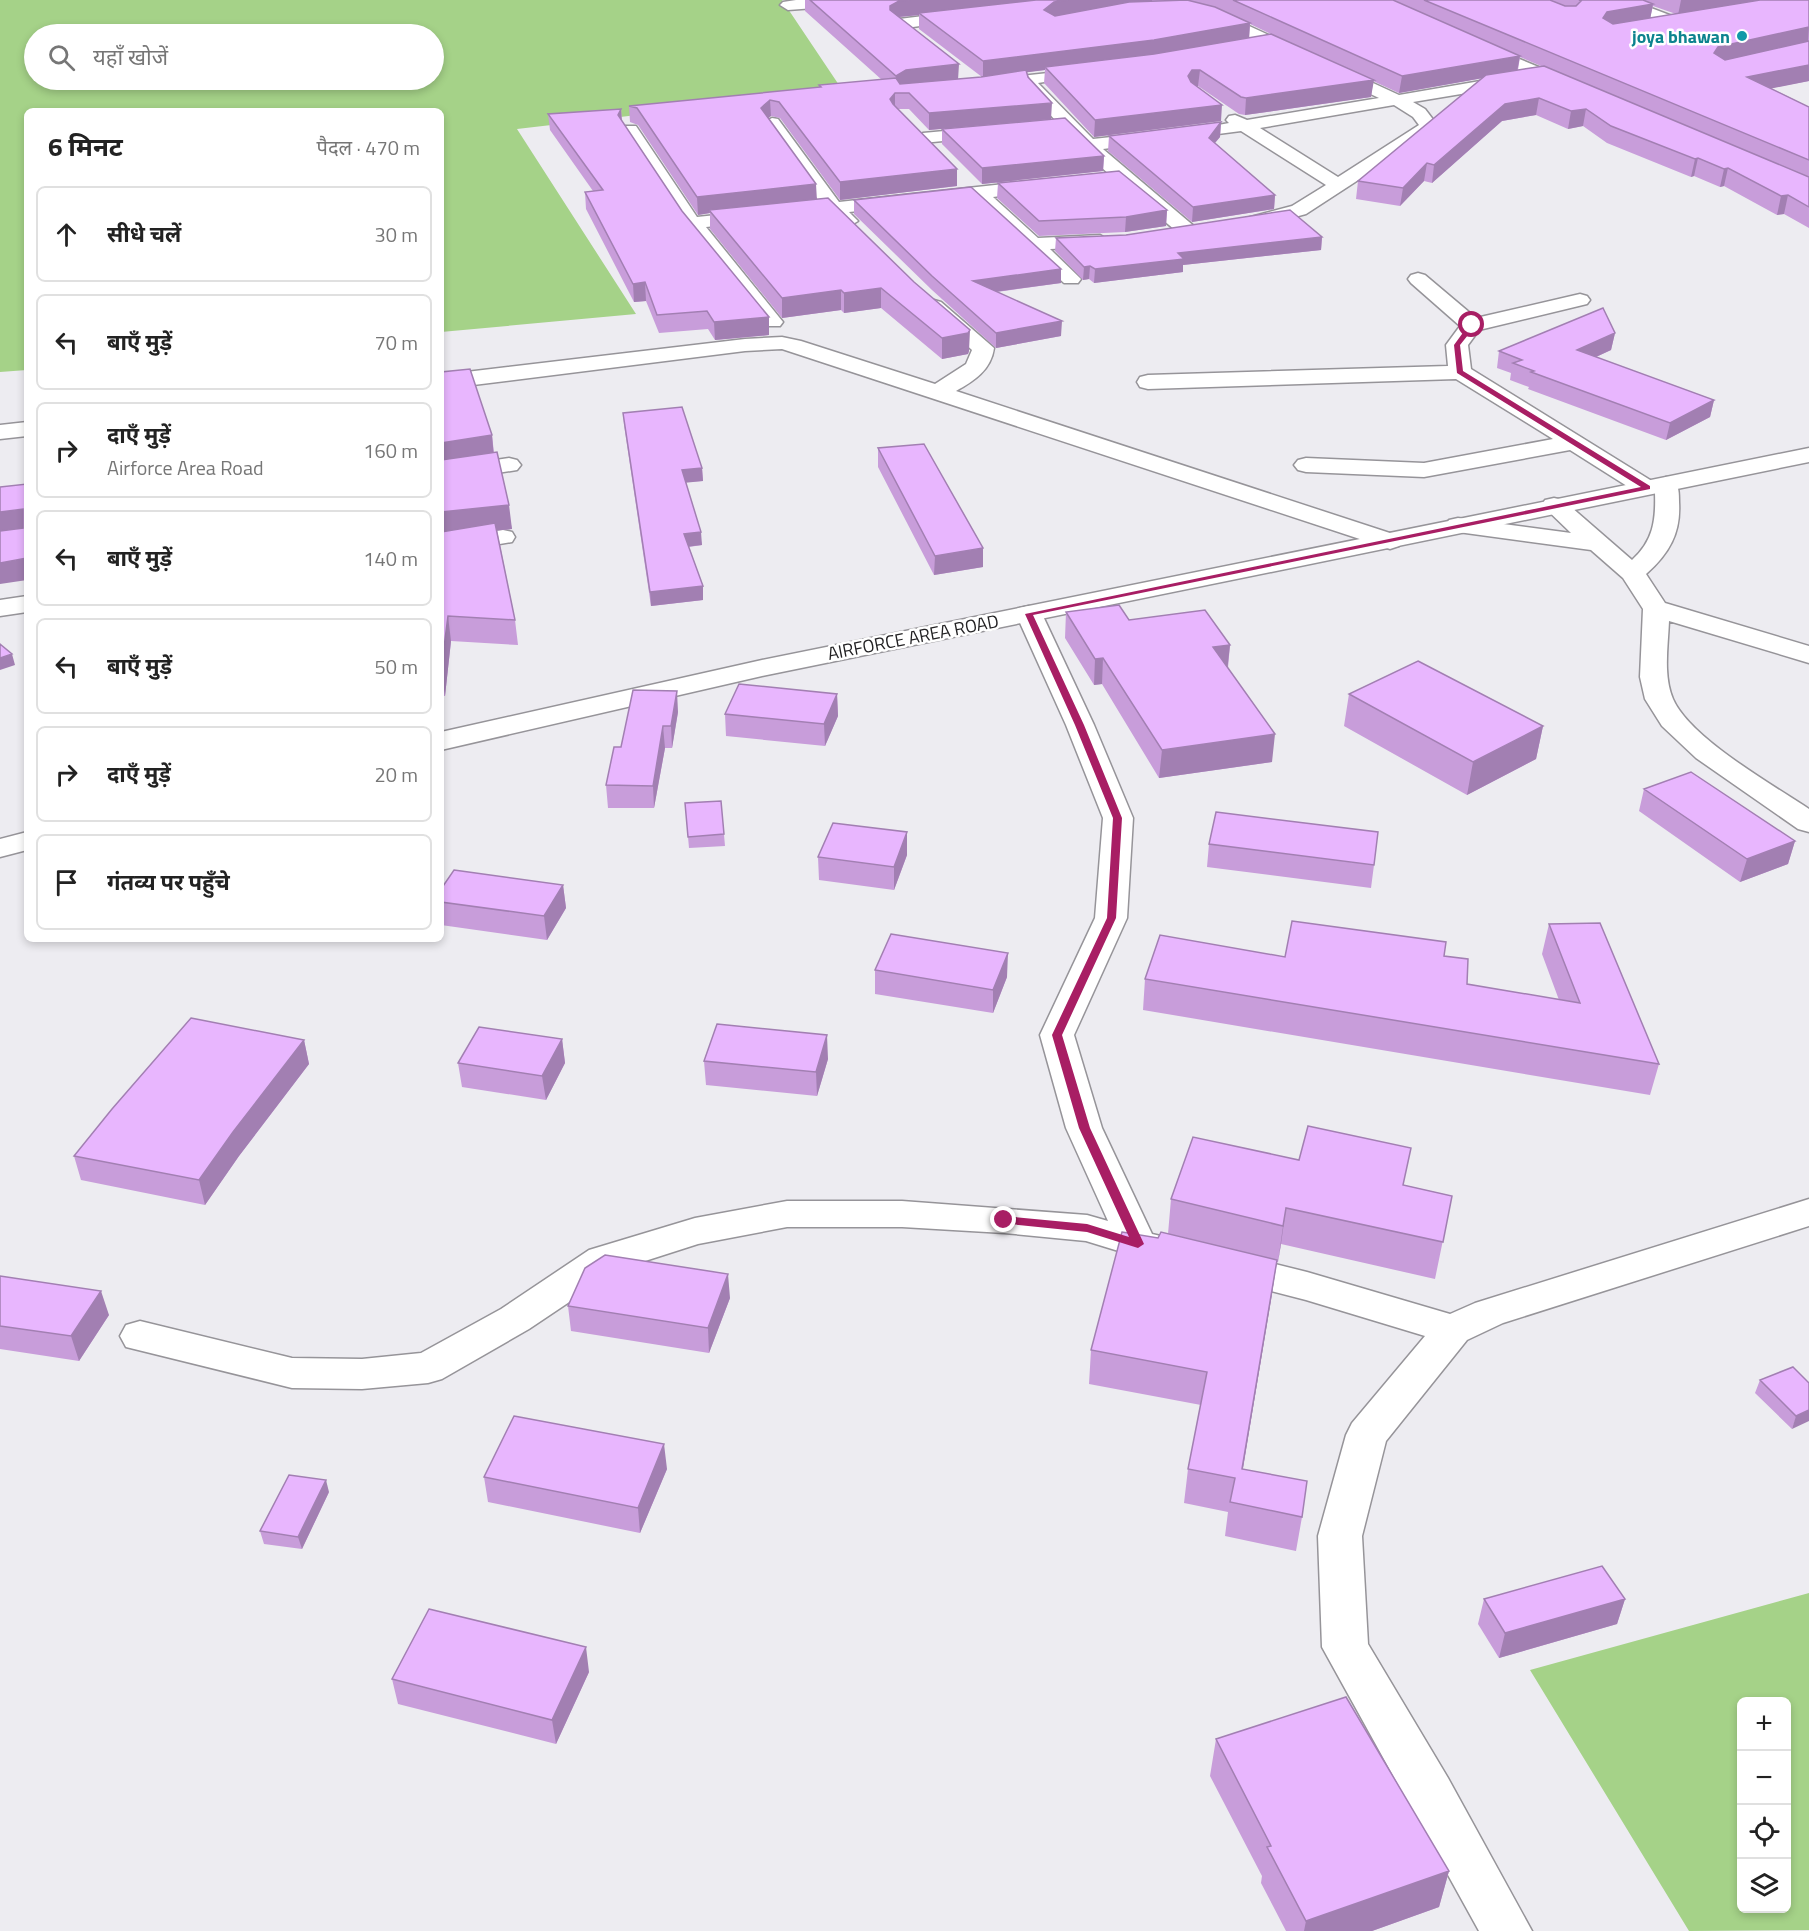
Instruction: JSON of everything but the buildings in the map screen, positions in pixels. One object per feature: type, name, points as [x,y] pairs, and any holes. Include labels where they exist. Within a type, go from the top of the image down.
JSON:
[{"type":"street","points":[[788,5],[868,0]]},
{"type":"street","points":[[1616,0],[1680,21],[1643,27]]},
{"type":"street","points":[[1194,9],[1219,16],[1397,100],[1419,113],[1430,126],[1299,210],[1282,216],[1230,225]]},
{"type":"street","points":[[915,37],[899,24],[979,15]]},
{"type":"street","points":[[1460,40],[1581,92]]},
{"type":"street","points":[[1241,48],[1274,42]]},
{"type":"street","points":[[974,84],[1102,70],[1086,55]]},
{"type":"street","points":[[1087,145],[1242,126],[1544,75]]},
{"type":"street","points":[[1035,87],[1059,125],[1087,145],[1120,177],[1188,231]]},
{"type":"street","points":[[1224,113],[1339,185]]},
{"type":"street","points":[[772,123],[834,208],[858,232]]},
{"type":"street","points":[[908,123],[938,154]]},
{"type":"street","points":[[630,130],[692,223],[773,322]]},
{"type":"street","points":[[922,138],[1005,130]]},
{"type":"street","points":[[962,177],[1071,279]]},
{"type":"street","points":[[1096,180],[1120,177]]},
{"type":"street","points":[[692,223],[1061,184]]},
{"type":"street","points":[[1167,234],[1209,228]]},
{"type":"street","points":[[1034,244],[1125,240]]},
{"type":"street","points":[[1418,279],[1472,325]]},
{"type":"street","points":[[923,296],[983,348],[983,358],[975,368],[939,391]]},
{"type":"street","points":[[1460,372],[1457,345],[1472,325],[1580,300]]},
{"type":"street","points":[[444,382],[745,345],[782,343],[939,391],[1390,541]]},
{"type":"street","points":[[1148,382],[1460,372],[1576,442],[1657,486],[1669,519],[1663,539],[1652,557],[1632,573]]},
{"type":"street","points":[[0,432],[24,429]]},
{"type":"street","points":[[1306,465],[1424,470],[1576,442]]},
{"type":"street","name":"AIRFORCE AREA ROAD","points":[[444,740],[762,668],[1390,541],[1554,505],[1809,455]]},
{"type":"street","points":[[444,475],[509,465]]},
{"type":"street","points":[[1554,505],[1632,573],[1656,609],[1654,677],[1659,699],[1672,720],[1706,752],[1809,823]]},
{"type":"street","points":[[1458,525],[1600,544]]},
{"type":"street","points":[[444,546],[503,537]]},
{"type":"street","points":[[0,608],[24,604]]},
{"type":"street","points":[[1656,609],[1809,655]]},
{"type":"street","points":[[1029,614],[1080,725],[1118,818],[1112,918],[1057,1035],[1084,1128],[1138,1244]]},
{"type":"street","points":[[0,848],[24,842]]},
{"type":"street","points":[[1506,1931],[1431,1794],[1346,1647],[1340,1536],[1367,1435],[1453,1330],[1489,1313],[1809,1212]]},
{"type":"street","points":[[140,1336],[292,1372],[362,1374],[428,1368],[515,1319],[603,1260],[695,1231],[787,1214],[902,1214],[1087,1228],[1138,1244],[1307,1286],[1453,1330]]},
{"type":"green space","points":[[0,0],[782,0],[843,91],[517,129],[636,314],[444,332],[444,108],[24,108],[24,370],[0,372]]},
{"type":"green space","points":[[1809,1593],[1809,1930],[1689,1931],[1530,1670]]},
{"type":"place","name":"joya bhawan","points":[[1742,36]]},
{"type":"route","points":[[1004,1220],[1087,1228],[1138,1244],[1084,1128],[1057,1035],[1112,918],[1118,818],[1080,725],[1029,614],[1390,541],[1554,505],[1647,488],[1460,372],[1457,345],[1472,325]]}]
